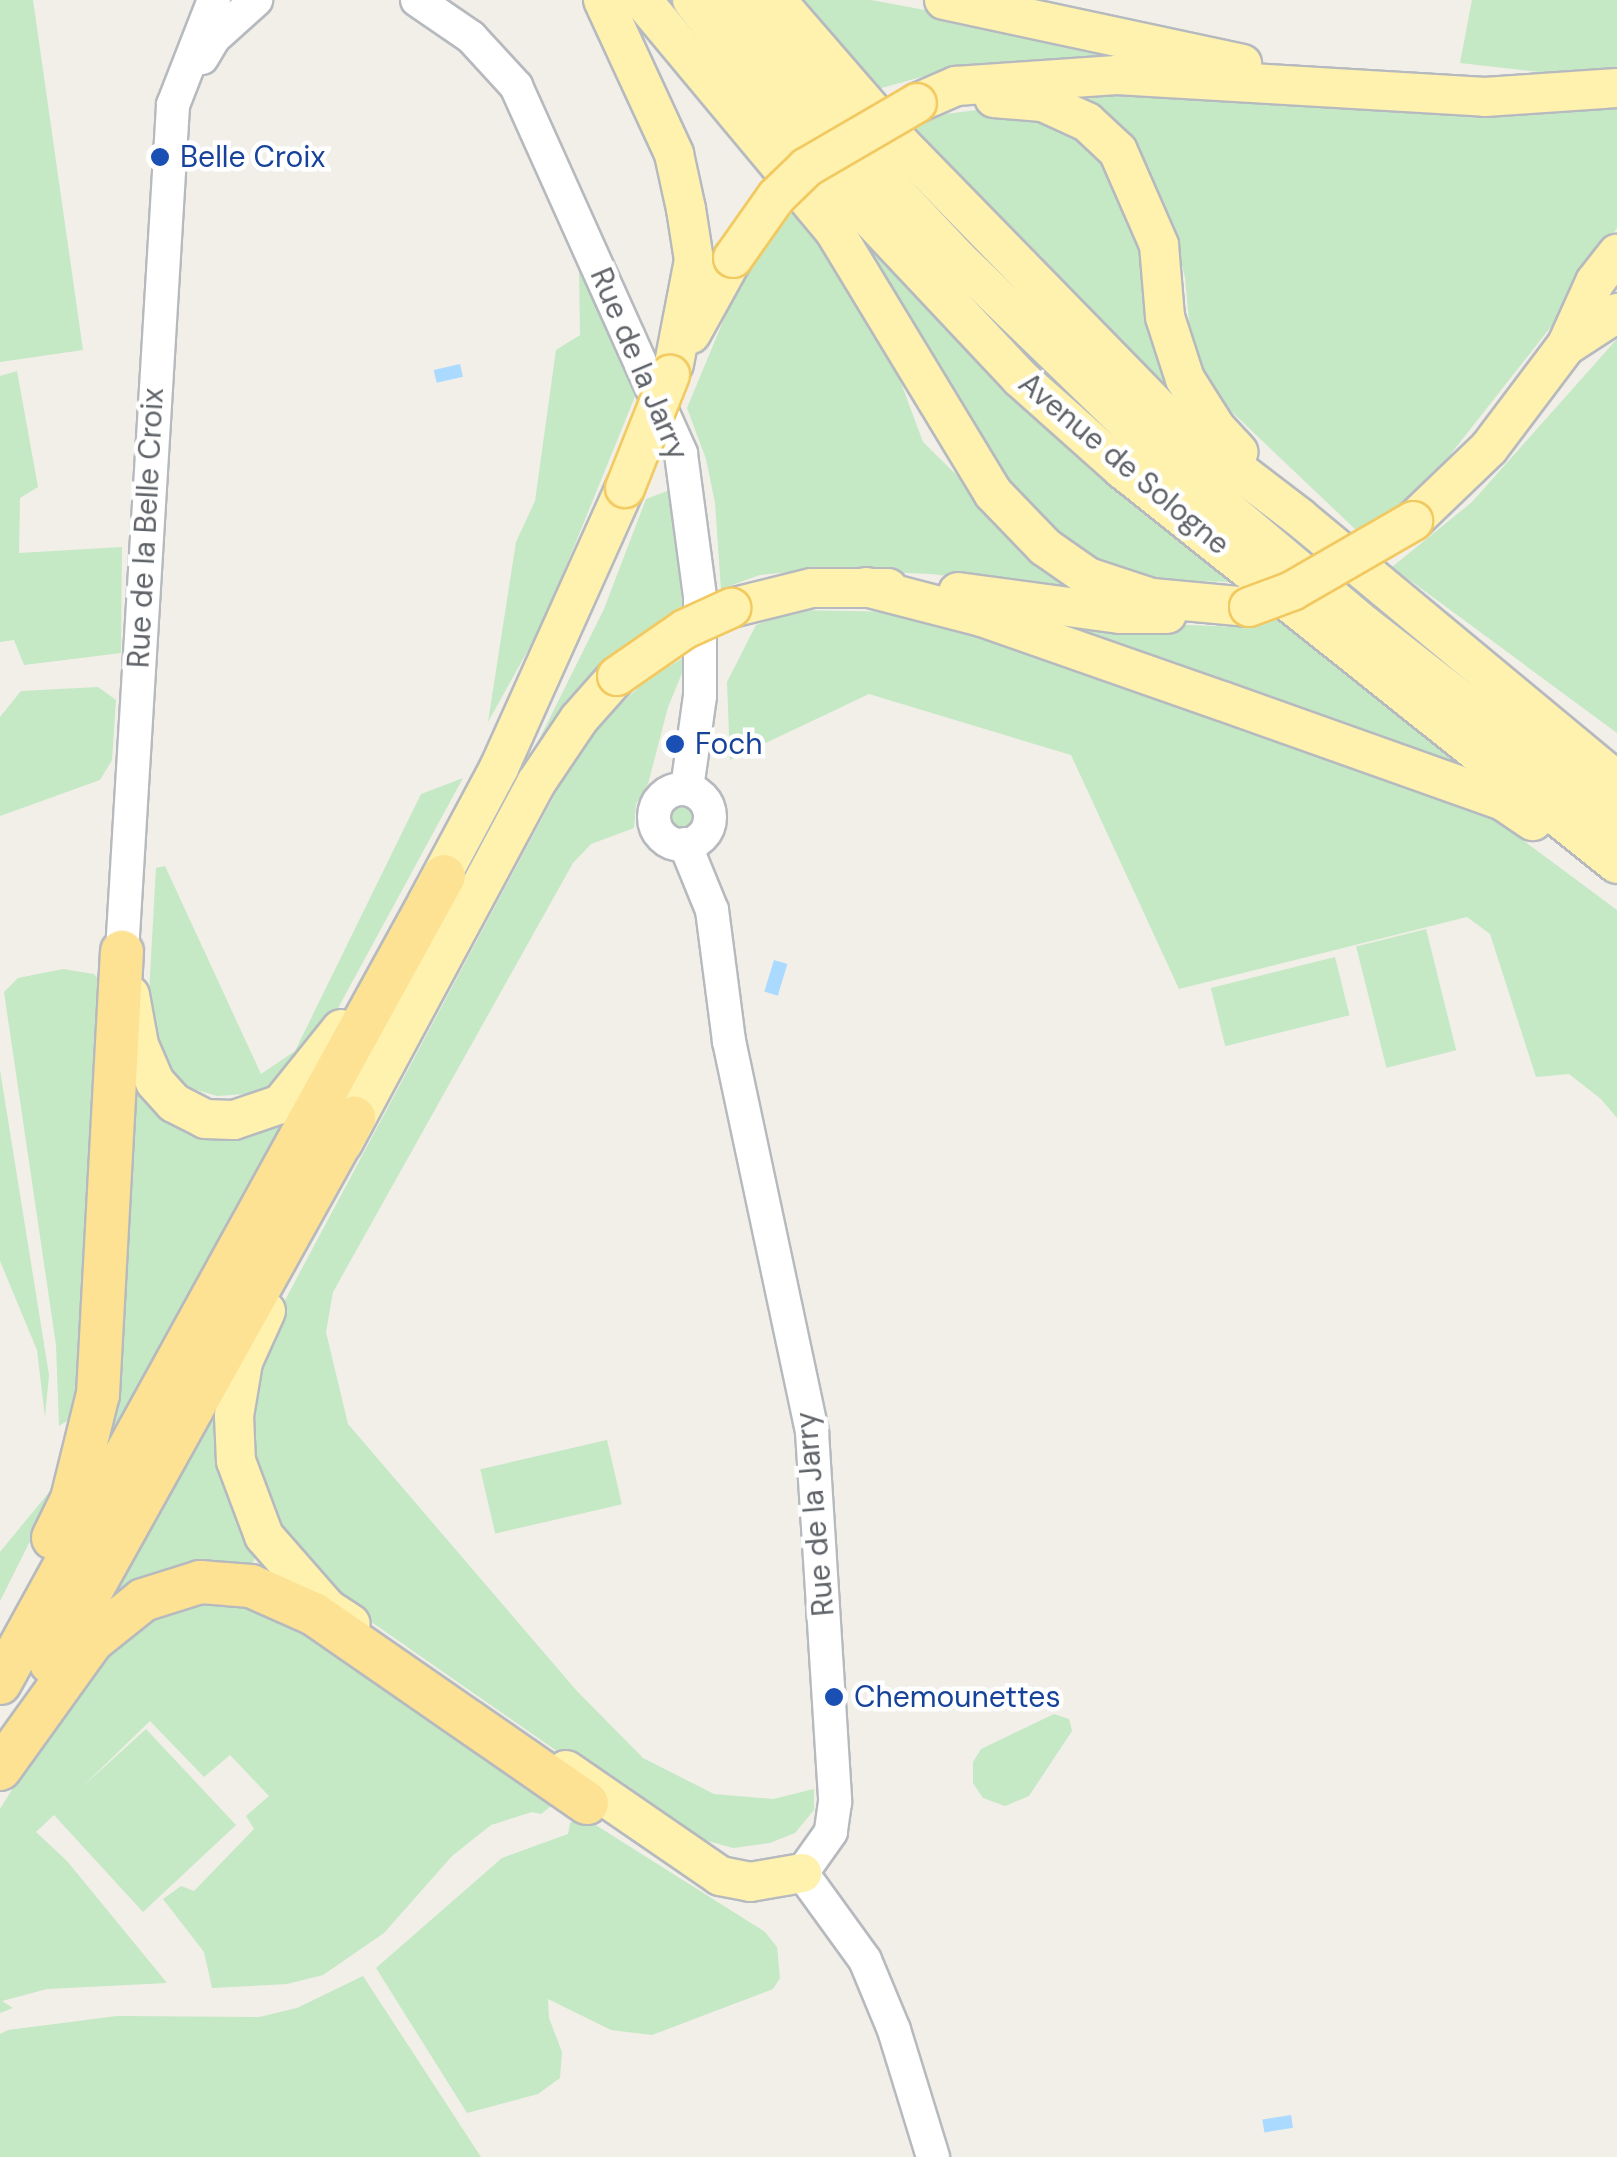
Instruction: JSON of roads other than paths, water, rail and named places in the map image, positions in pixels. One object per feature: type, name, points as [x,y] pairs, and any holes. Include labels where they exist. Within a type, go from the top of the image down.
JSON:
[{"type":"highway","points":[[0,1683],[444,876]]},
{"type":"highway","points":[[0,1654],[72,1498],[98,1394],[122,952]]},
{"type":"highway","points":[[0,1755],[354,1118]]},
{"type":"highway","points":[[0,1769],[92,1641],[143,1600],[200,1582],[250,1586],[314,1614],[587,1803]]},
{"type":"main road","name":"Rue de la Belle Croix","points":[[122,952],[173,105],[214,0]]},
{"type":"main road","name":"Rue de la Belle Croix","points":[[173,105],[214,38],[256,0]]},
{"type":"main road","name":"Rue de la Jarry","points":[[417,0],[471,36],[516,86],[681,454],[700,597],[700,696],[687,789],[662,798],[654,818],[662,836],[685,844],[712,910],[728,1041],[812,1432],[835,1802],[831,1832],[802,1873]]},
{"type":"main road","points":[[604,0],[674,154],[686,209],[694,260],[672,369]]},
{"type":"main road","points":[[642,0],[835,232],[994,494],[1044,547],[1088,577],[1152,598],[1249,607]]},
{"type":"main road","name":"Avenue de Sologne","points":[[692,0],[838,184],[1020,378],[1122,469],[1617,864]]},
{"type":"main road","name":"Avenue de Sologne","points":[[732,0],[880,176],[956,257],[1147,442],[1367,627],[1617,822]]},
{"type":"main road","points":[[776,0],[899,142],[1163,412],[1299,517],[1617,781]]},
{"type":"main road","points":[[944,0],[1377,93]]},
{"type":"main road","points":[[122,952],[139,1046],[155,1082],[174,1103],[205,1118],[234,1120],[281,1104],[318,1064],[444,876],[499,768],[624,488],[672,369],[733,258],[776,197],[807,168],[917,103],[956,86],[1117,74],[1485,97],[1617,88]]},
{"type":"main road","points":[[917,103],[978,97],[1043,102],[1086,122],[1118,151],[1159,245],[1165,317],[1185,378],[1216,428],[1299,517]]},
{"type":"main road","points":[[802,1873],[750,1882],[720,1876],[328,1608],[264,1536],[236,1461],[234,1416],[243,1362],[354,1118],[447,956],[536,783],[579,718],[616,676],[674,636],[731,608],[812,588],[935,589],[1120,614],[1249,607],[1292,591],[1413,522],[1489,448],[1566,346],[1595,282],[1617,254]]},
{"type":"main road","points":[[1566,346],[1617,313]]},
{"type":"main road","points":[[866,587],[982,617],[1503,801],[1617,875]]},
{"type":"main road","points":[[1406,606],[1617,750]]},
{"type":"main road","points":[[587,1803],[718,1890],[751,1895],[780,1891],[802,1873]]},
{"type":"main road","points":[[802,1873],[865,1960],[894,2030],[933,2157]]},
{"type":"water","points":[[460,364],[463,377],[437,383],[434,370]]},
{"type":"water","points":[[774,960],[787,964],[778,996],[764,992]]},
{"type":"water","points":[[1291,2115],[1293,2128],[1264,2132],[1262,2120]]},
{"type":"place","name":"Belle Croix","points":[[160,157]]},
{"type":"place","name":"Foch","points":[[675,744]]},
{"type":"place","name":"Chemounettes","points":[[834,1697]]}]
